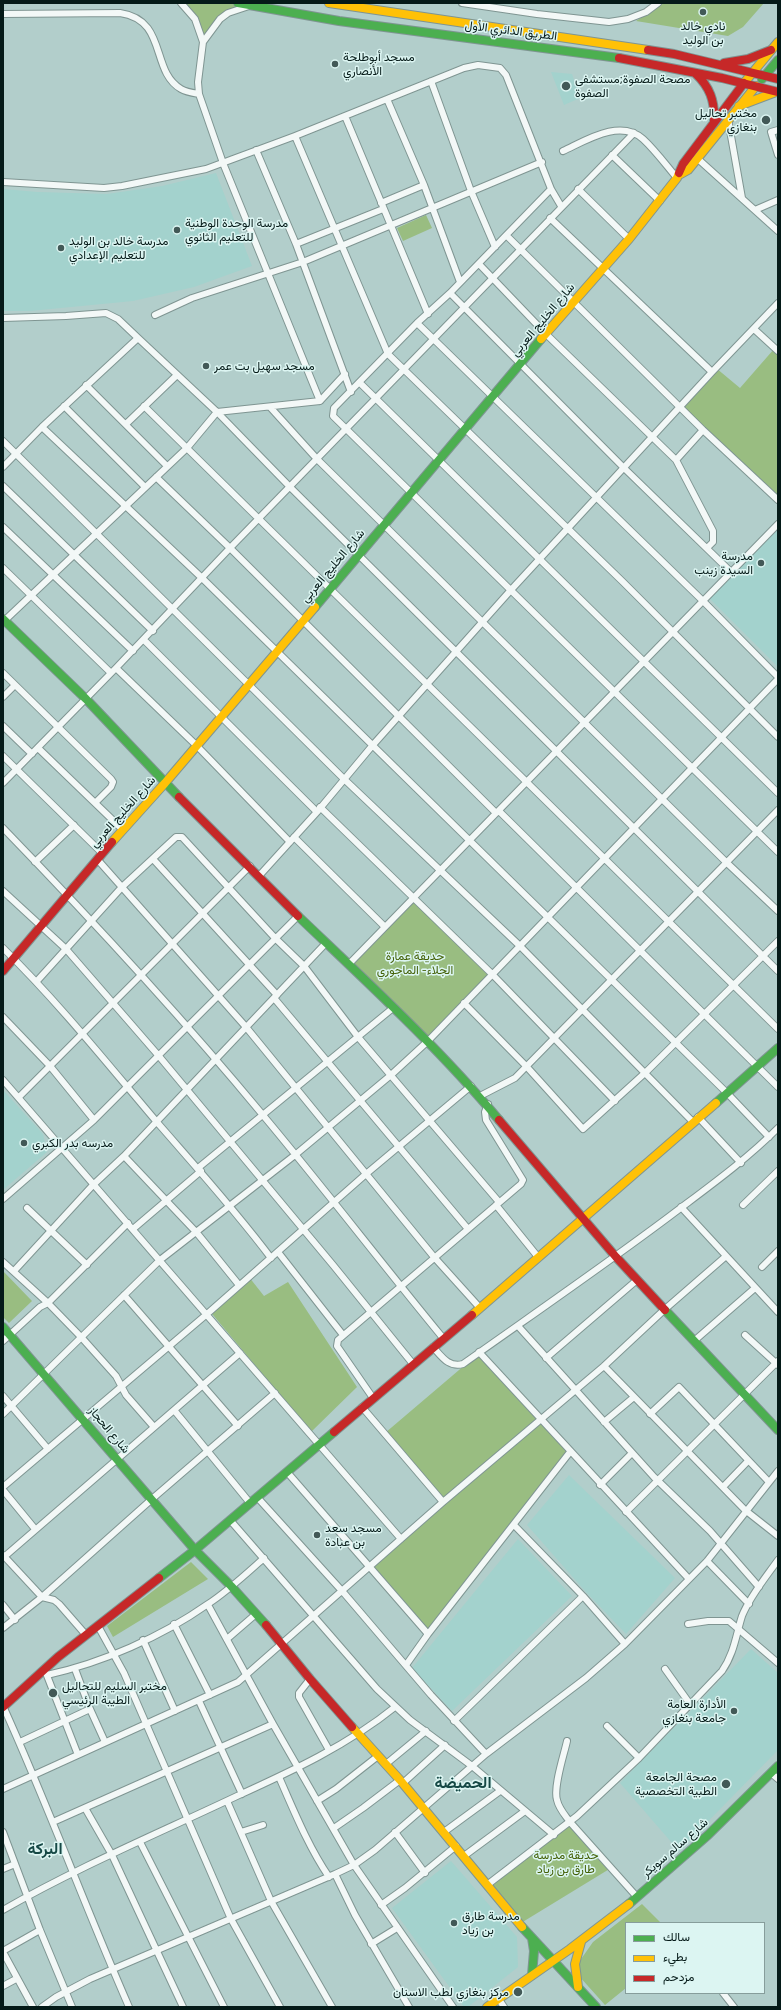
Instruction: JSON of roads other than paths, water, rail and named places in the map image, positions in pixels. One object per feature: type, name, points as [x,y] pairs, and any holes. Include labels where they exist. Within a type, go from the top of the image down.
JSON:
[{"type":"main road","name":"الطريق الدائري الأول","points":[[238,3],[339,20],[638,60],[744,83],[777,92]]},
{"type":"main road","name":"الطريق الدائري الأول","points":[[329,3],[638,48],[718,64],[778,79]]},
{"type":"main road","name":"شارع الخليج العربي","points":[[3,971],[102,853],[165,783],[546,334],[629,239],[678,176],[683,164],[714,121],[778,42]]},
{"type":"main road","points":[[718,64],[748,59],[771,50]]},
{"type":"main road","name":"شارع الخليج العربي","points":[[678,176],[688,170],[728,119],[778,60]]},
{"type":"main road","points":[[694,72],[708,85],[712,94],[714,121]]},
{"type":"main road","points":[[739,106],[777,92]]},
{"type":"main road","points":[[4,621],[86,699],[165,783],[250,866],[298,916],[428,1041],[488,1104],[616,1257],[778,1430]]},
{"type":"main road","points":[[3,1706],[46,1673],[86,1635],[195,1550],[258,1497],[584,1219],[778,1048]]},
{"type":"main road","name":"شارع الحجاز","points":[[3,1328],[6,1338],[45,1374],[195,1550],[231,1586],[282,1643],[310,1679],[360,1734],[456,1846],[486,1885],[596,2007]]},
{"type":"main road","name":"شارع سالم سويكر","points":[[487,2007],[582,1941],[637,1897],[703,1840],[778,1766]]},
{"type":"main road","points":[[532,1937],[534,1951],[532,1975]]},
{"type":"main road","points":[[579,1988],[574,1968],[574,1959],[582,1941]]},
{"type":"street","points":[[181,3],[195,19],[203,42],[199,71],[199,94],[223,163],[320,401]]},
{"type":"street","points":[[462,3],[489,5],[594,21],[619,22],[646,12],[658,3]]},
{"type":"street","points":[[203,42],[220,19],[228,13],[253,5]]},
{"type":"street","points":[[3,14],[120,13],[132,15],[139,18],[150,32],[169,77],[182,89],[199,94]]},
{"type":"street","points":[[3,182],[104,188],[122,186],[206,169],[295,136],[464,68],[478,65],[500,68],[506,75],[542,162],[551,189],[561,206]]},
{"type":"street","points":[[431,81],[471,191],[495,247]]},
{"type":"street","points":[[387,99],[424,185],[460,282]]},
{"type":"street","points":[[345,116],[428,314]]},
{"type":"street","points":[[728,119],[742,198]]},
{"type":"street","points":[[778,130],[771,132],[778,155]]},
{"type":"street","points":[[563,151],[605,132],[614,131],[634,133],[642,138],[678,176]]},
{"type":"street","points":[[3,783],[153,631],[230,548],[494,279],[561,206],[634,133]]},
{"type":"street","points":[[295,136],[388,354],[672,631],[778,737]]},
{"type":"street","points":[[256,150],[296,244],[351,392]]},
{"type":"street","points":[[612,155],[660,200]]},
{"type":"street","points":[[698,158],[778,231]]},
{"type":"street","points":[[155,315],[192,298],[303,262],[390,224],[542,162]]},
{"type":"street","points":[[296,244],[334,229],[424,185]]},
{"type":"street","points":[[551,189],[507,236],[450,293],[417,323],[332,412],[333,416],[778,852]]},
{"type":"street","points":[[578,189],[629,239]]},
{"type":"street","points":[[755,210],[778,200]]},
{"type":"street","points":[[550,218],[712,372]]},
{"type":"street","points":[[507,236],[681,406],[703,430],[778,500]]},
{"type":"street","points":[[478,264],[546,334],[676,460],[713,531],[712,542],[707,548]]},
{"type":"street","points":[[450,293],[624,468],[730,571]]},
{"type":"street","points":[[259,876],[319,809],[398,716],[510,591],[540,561],[712,372],[778,303]]},
{"type":"street","points":[[3,318],[106,313],[118,319],[218,412],[358,555],[778,971]]},
{"type":"street","points":[[3,1414],[160,1260],[197,1233],[295,1155],[391,1075],[428,1041],[604,858],[663,800],[692,767],[750,709],[778,678],[702,601],[417,323]]},
{"type":"street","points":[[754,329],[778,351]]},
{"type":"street","points":[[3,466],[86,385],[138,338]]},
{"type":"street","points":[[126,424],[177,374]]},
{"type":"street","points":[[4,621],[187,448],[218,412],[320,401],[345,374]]},
{"type":"street","points":[[360,384],[778,793]]},
{"type":"street","points":[[86,385],[167,466]]},
{"type":"street","points":[[64,406],[145,487]]},
{"type":"street","points":[[144,406],[778,1029]]},
{"type":"street","points":[[270,407],[317,459],[726,862],[778,911]]},
{"type":"street","points":[[42,427],[202,578],[727,1093],[769,1137]]},
{"type":"street","points":[[676,460],[703,430]]},
{"type":"street","points":[[3,441],[344,779],[520,946],[646,1072],[741,1163]]},
{"type":"street","points":[[156,477],[303,620],[398,716],[577,887],[704,1014],[758,1065],[778,1087]]},
{"type":"street","points":[[3,486],[153,631]]},
{"type":"street","points":[[349,964],[730,571],[778,524]]},
{"type":"street","points":[[3,527],[133,651]]},
{"type":"street","points":[[3,568],[111,674]]},
{"type":"street","points":[[144,640],[221,716],[414,898],[492,974],[615,1101]]},
{"type":"street","points":[[116,668],[292,840],[385,927]]},
{"type":"street","points":[[3,673],[59,727],[112,782],[111,786],[95,803]]},
{"type":"street","points":[[3,697],[15,685]]},
{"type":"street","points":[[3,726],[32,754]]},
{"type":"street","points":[[38,748],[123,830]]},
{"type":"street","points":[[3,756],[102,853]]},
{"type":"street","points":[[480,1096],[508,1083],[527,1067],[699,893],[726,862],[758,832],[778,810]]},
{"type":"street","points":[[35,862],[74,825]]},
{"type":"street","points":[[3,828],[91,920],[187,1026],[263,1115],[443,1338]]},
{"type":"street","points":[[37,981],[122,887],[179,836],[229,886],[275,938],[304,966],[358,1037],[430,1121],[498,1204],[538,1257]]},
{"type":"street","points":[[97,859],[246,1027],[434,1257],[480,1308]]},
{"type":"street","points":[[153,859],[249,964],[328,1062],[468,1229]]},
{"type":"street","points":[[19,1097],[250,866]]},
{"type":"street","points":[[3,891],[66,949],[113,1003],[231,1142],[372,1312],[413,1364]]},
{"type":"street","points":[[3,1199],[94,1120],[298,916]]},
{"type":"street","points":[[464,1003],[527,1067],[583,1129],[676,1044],[704,1014],[778,941]]},
{"type":"street","points":[[14,1271],[93,1185],[124,1156],[326,942]]},
{"type":"street","points":[[3,948],[37,981],[83,1034],[156,1121],[200,1170],[271,1258]]},
{"type":"street","points":[[133,1229],[231,1142],[393,1008]]},
{"type":"street","points":[[3,1017],[50,1066],[94,1120]]},
{"type":"street","points":[[3,1080],[401,1539]]},
{"type":"street","points":[[35,1529],[3,1488],[121,1385],[207,1314],[366,1174],[471,1086]]},
{"type":"street","points":[[373,1398],[337,1346],[338,1340],[498,1204],[521,1184],[523,1180],[486,1120],[485,1112],[488,1104]]},
{"type":"street","points":[[433,1348],[453,1365],[463,1364],[616,1257],[741,1163],[778,1128]]},
{"type":"street","points":[[124,1156],[197,1233],[239,1285]]},
{"type":"street","points":[[743,1206],[778,1171]]},
{"type":"street","points":[[681,1207],[725,1257],[778,1312]]},
{"type":"street","points":[[27,1208],[87,1265]]},
{"type":"street","points":[[6,1338],[40,1307],[48,1303],[128,1223]]},
{"type":"street","points":[[762,1267],[778,1251]]},
{"type":"street","points":[[278,1252],[343,1335]]},
{"type":"street","points":[[3,1789],[105,1742],[200,1701],[238,1682],[314,1615],[343,1592],[401,1539],[540,1418],[576,1391],[664,1310],[725,1257]]},
{"type":"street","points":[[3,1262],[48,1303],[82,1338],[116,1376],[126,1395],[154,1427]]},
{"type":"street","points":[[546,1358],[638,1280]]},
{"type":"street","points":[[694,1341],[755,1288]]},
{"type":"street","points":[[124,1295],[238,1426]]},
{"type":"street","points":[[518,1326],[632,1453],[658,1481],[721,1543],[759,1587]]},
{"type":"street","points":[[626,1512],[777,1363],[745,1335]]},
{"type":"street","points":[[479,1352],[600,1485],[689,1579]]},
{"type":"street","points":[[86,1635],[54,1600],[42,1598],[3,1556],[240,1353]]},
{"type":"street","points":[[604,1366],[745,1510],[778,1536]]},
{"type":"street","points":[[650,1414],[679,1387],[769,1482]]},
{"type":"street","points":[[3,1628],[42,1598],[152,1499],[275,1393]]},
{"type":"street","points":[[3,1396],[48,1448]]},
{"type":"street","points":[[604,1422],[634,1397]]},
{"type":"street","points":[[362,1407],[443,1502]]},
{"type":"street","points":[[174,1410],[250,1503]]},
{"type":"street","points":[[406,1666],[428,1634],[570,1452]]},
{"type":"street","points":[[600,1485],[632,1453]]},
{"type":"street","points":[[723,1487],[748,1461]]},
{"type":"street","points":[[42,2007],[66,1991],[112,1970],[332,1876],[354,1865],[486,1754],[586,1678],[625,1644],[707,1561],[745,1510],[778,1471]]},
{"type":"street","points":[[287,1472],[428,1634]]},
{"type":"street","points":[[258,1497],[343,1592],[454,1721],[486,1754]]},
{"type":"street","points":[[230,1520],[377,1689],[395,1707],[446,1745],[554,1835]]},
{"type":"street","points":[[514,1525],[583,1596],[625,1644]]},
{"type":"street","points":[[78,1755],[46,1673],[75,1669],[115,1655],[174,1624],[208,1605],[264,1558]]},
{"type":"street","points":[[486,1885],[570,1822],[639,1758],[726,1666],[743,1615],[759,1587],[778,1560]]},
{"type":"street","points":[[707,1561],[749,1604]]},
{"type":"street","points":[[454,1721],[583,1596]]},
{"type":"street","points":[[3,1605],[15,1620]]},
{"type":"street","points":[[208,1605],[273,1724],[354,1865],[453,2007]]},
{"type":"street","points":[[227,1639],[256,1614]]},
{"type":"street","points":[[688,1624],[721,1620],[729,1621],[778,1663]]},
{"type":"street","points":[[174,1624],[210,1695]]},
{"type":"street","points":[[98,1626],[115,1655],[231,1919],[280,2007]]},
{"type":"street","points":[[143,1640],[175,1711]]},
{"type":"street","points":[[75,1669],[90,1709],[105,1742]]},
{"type":"street","points":[[665,1670],[690,1704]]},
{"type":"street","points":[[310,1679],[301,1689],[299,1697],[329,1750]]},
{"type":"street","points":[[200,1701],[242,1794]]},
{"type":"street","points":[[3,1706],[34,1774],[112,1970],[129,2007]]},
{"type":"street","points":[[3,1910],[74,1872],[280,1777],[360,1734],[395,1707]]},
{"type":"street","points":[[20,1742],[90,1709]]},
{"type":"street","points":[[53,1822],[273,1724]]},
{"type":"street","points":[[607,1726],[639,1758]]},
{"type":"street","points":[[386,1764],[426,1731]]},
{"type":"street","points":[[567,1741],[556,1795],[562,1811],[570,1822],[637,1897]]},
{"type":"street","points":[[334,1828],[401,1782],[446,1745]]},
{"type":"street","points":[[318,1801],[378,1756]]},
{"type":"street","points":[[771,1773],[778,1779]]},
{"type":"street","points":[[280,1777],[310,1845],[332,1876],[409,2007]]},
{"type":"street","points":[[444,1832],[500,1791]]},
{"type":"street","points":[[227,1801],[271,1901],[332,2007]]},
{"type":"street","points":[[85,1808],[112,1855],[183,2007]]},
{"type":"street","points":[[464,1856],[525,1811]]},
{"type":"street","points":[[241,1832],[263,1825]]},
{"type":"street","points":[[3,1832],[40,1930],[72,2007]]},
{"type":"street","points":[[395,1832],[425,1873]]},
{"type":"street","points":[[140,1842],[187,1937],[224,2007]]},
{"type":"street","points":[[381,1905],[425,1873],[456,1846]]},
{"type":"street","points":[[3,1869],[15,1864]]},
{"type":"street","points":[[371,1944],[397,1928]]},
{"type":"street","points":[[33,2007],[16,1979],[3,1952],[40,1930]]},
{"type":"street","points":[[3,1986],[16,1979]]},
{"type":"street","points":[[724,1994],[734,2007]]},
{"type":"street","points":[[498,1998],[504,2007]]},
{"type":"place","name":"نادي خالد بن الوليد","points":[[703,12]]},
{"type":"place","name":"مسجد أبوطلحة الأنصاري","points":[[335,64]]},
{"type":"place","name":"مصحة الصفوة;مستشفى الصفوة","points":[[566,86]]},
{"type":"place","name":"مختبر تحاليل بنغازي","points":[[766,120]]},
{"type":"place","name":"مدرسة الوحدة الوطنية للتعليم الثانوي","points":[[177,230]]},
{"type":"place","name":"مدرسة خالد بن الوليد للتعليم الإعدادي","points":[[61,248]]},
{"type":"place","name":"مسجد سهيل بت عمر","points":[[206,366]]},
{"type":"place","name":"مدرسة السيدة زينب","points":[[761,563]]},
{"type":"place","name":"مدرسه بدر الكبري","points":[[24,1143]]},
{"type":"place","name":"مسجد سعد بن عبادة","points":[[317,1535]]},
{"type":"place","name":"مختبر السليم للتحاليل الطيبة الرئيسي","points":[[53,1693]]},
{"type":"place","name":"الأدارة العامة جامعة بنغازي","points":[[734,1711]]},
{"type":"place","name":"مصحة الجامعة الطبية التخصصية","points":[[726,1784]]},
{"type":"place","name":"مدرسة طارق بن زياد","points":[[454,1923]]},
{"type":"place","name":"مركز بنغازي لطب الاسنان","points":[[518,1992]]},
{"type":"district","name":"الحميضة","points":[[463,1783]]},
{"type":"district","name":"البركة","points":[[45,1849]]},
{"type":"park label","name":"حديقة عمارة الجلاء- الماجوري","points":[[415,963]]},
{"type":"park label","name":"حديقة مدرسة طارق بن زياد","points":[[566,1862]]}]
